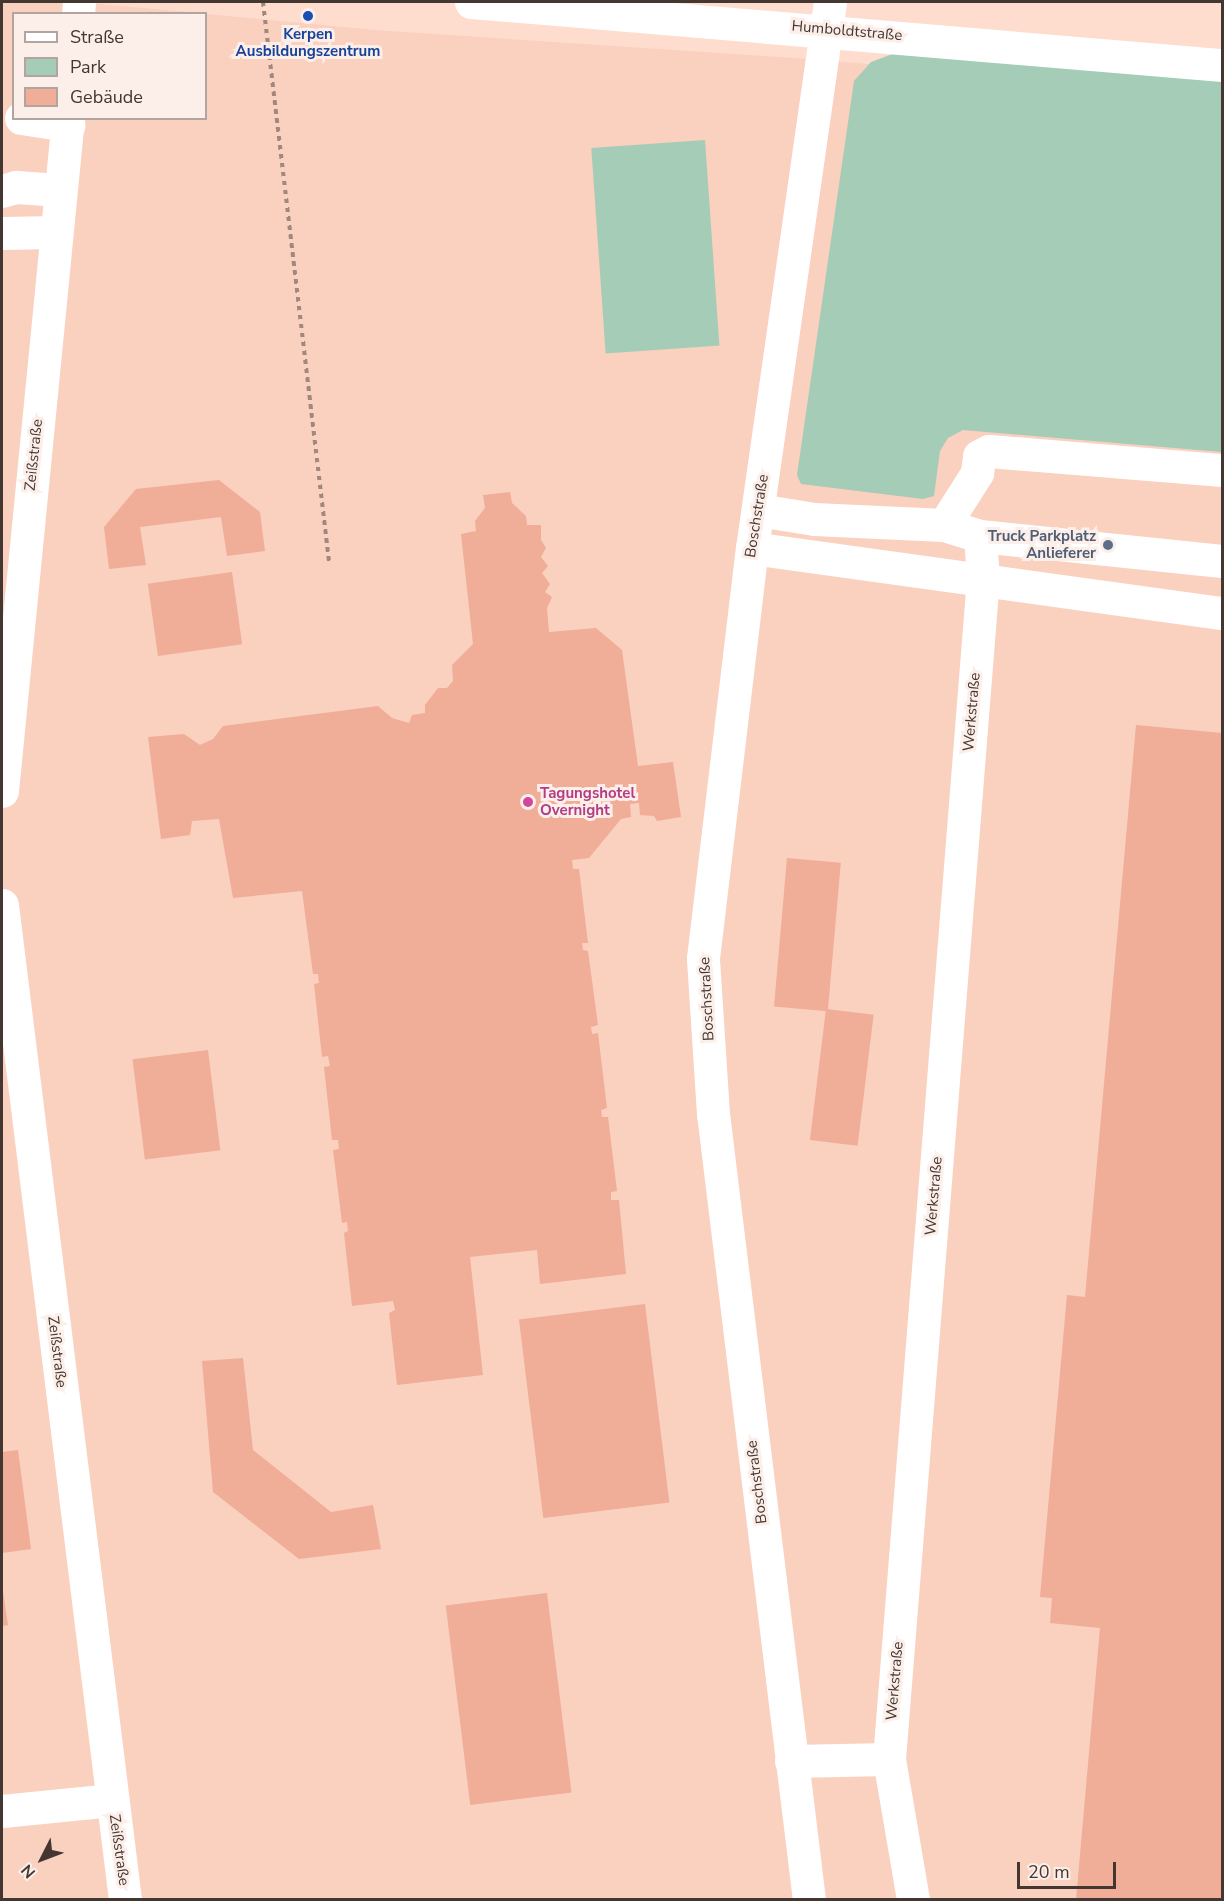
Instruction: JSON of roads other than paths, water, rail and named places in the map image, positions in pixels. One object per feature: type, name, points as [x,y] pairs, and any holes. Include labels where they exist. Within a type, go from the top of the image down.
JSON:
[{"type":"street","name":"Humboldtstraße","points":[[471,2],[829,15],[1222,65]]},
{"type":"street","name":"Boschstraße","points":[[809,1899],[713,1114],[703,958],[752,548],[829,15]]},
{"type":"street","points":[[44,120],[68,122]]},
{"type":"street","name":"Zeißstraße","points":[[2,791],[68,122]]},
{"type":"street","points":[[2,191],[16,188],[60,190]]},
{"type":"street","points":[[2,233],[56,232]]},
{"type":"street","points":[[944,525],[977,473],[979,456],[989,451],[1222,470]]},
{"type":"street","points":[[758,510],[814,519],[944,525],[980,536],[1222,561]]},
{"type":"street","name":"Werkstraße","points":[[913,1899],[889,1759],[983,579],[980,536]]},
{"type":"street","points":[[752,548],[1222,613]]},
{"type":"street","name":"Zeißstraße","points":[[2,905],[125,1899]]},
{"type":"street","points":[[791,1761],[889,1759]]},
{"type":"street","name":"Zeißstraße","points":[[2,1811],[112,1800]]},
{"type":"place","name":"Kerpen Ausbildungszentrum","points":[[308,16]]},
{"type":"place","name":"Truck Parkplatz Anlieferer","points":[[1108,545]]},
{"type":"place","name":"Tagungshotel Overnight","points":[[528,802]]}]
